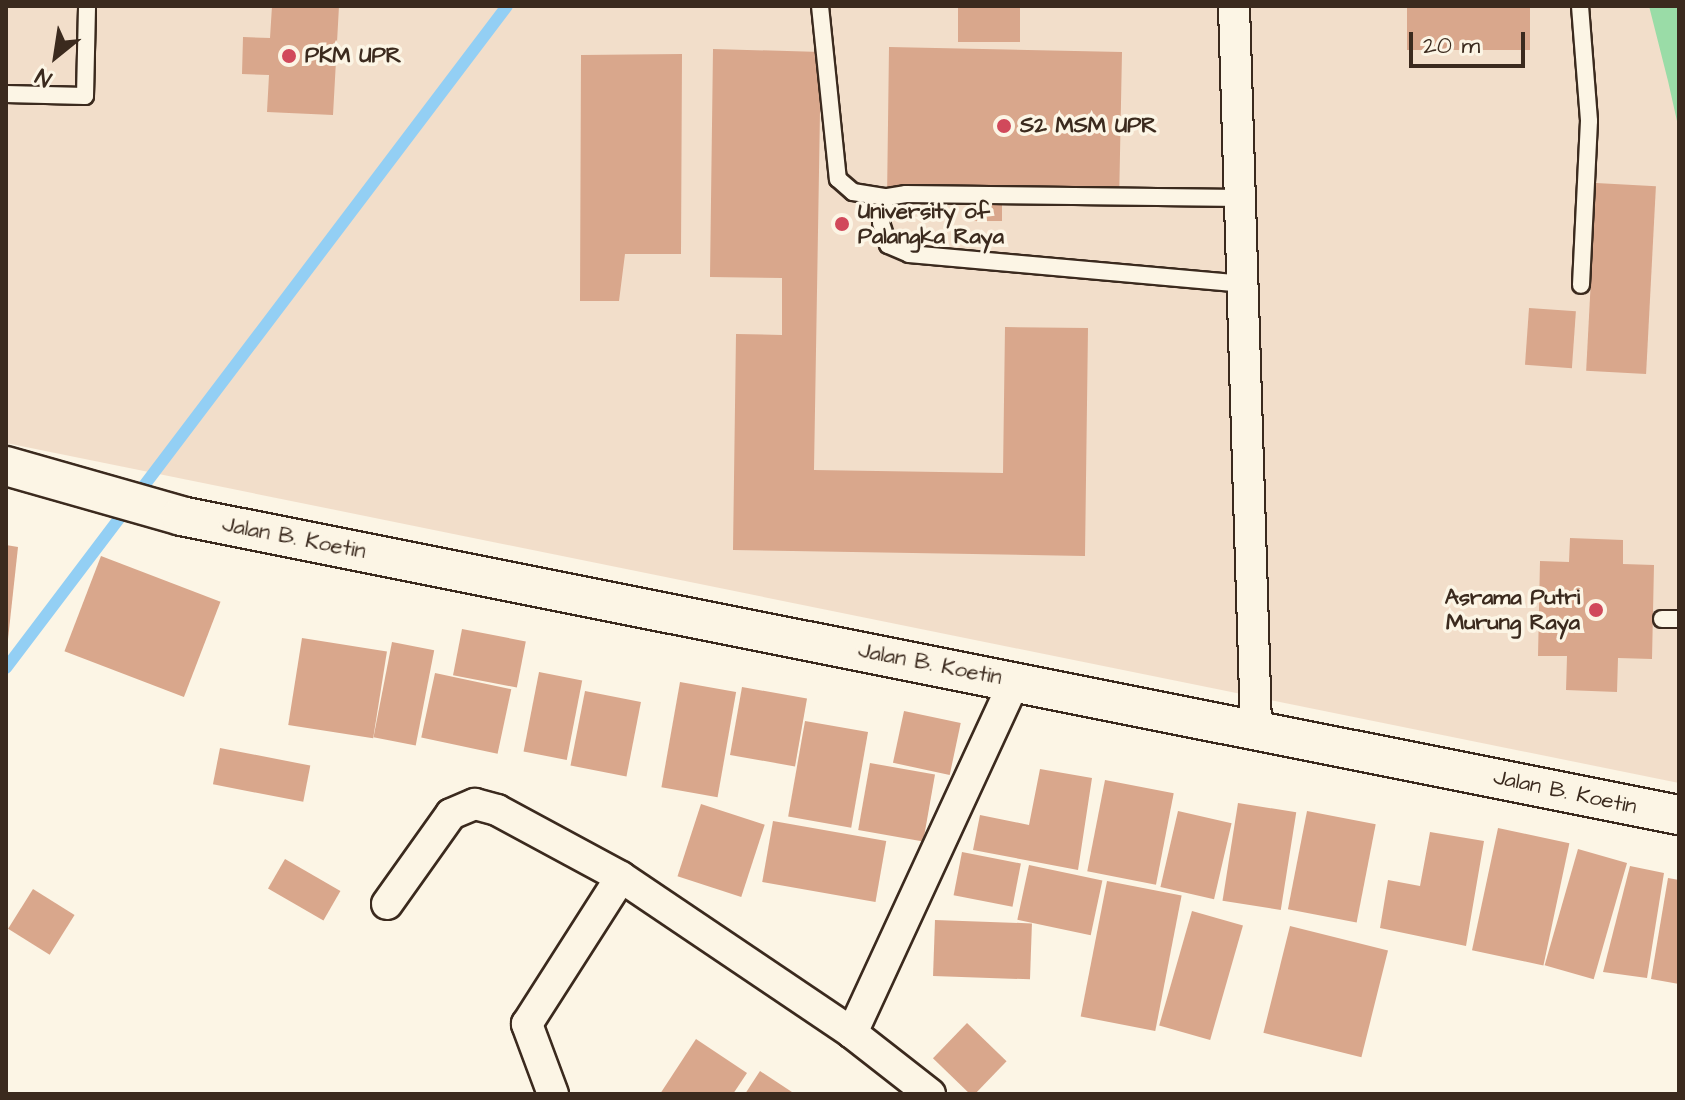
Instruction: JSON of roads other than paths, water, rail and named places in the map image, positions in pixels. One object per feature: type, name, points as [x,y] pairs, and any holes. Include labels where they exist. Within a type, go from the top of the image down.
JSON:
[{"type":"street","points":[[1234,6],[1245,284],[1256,728]]},
{"type":"street","name":"Jalan B. Koetin","points":[[6,466],[181,516],[1256,728],[1679,815]]},
{"type":"street","points":[[852,1033],[1015,681]]},
{"type":"street","points":[[387,904],[443,822],[475,804],[621,877],[852,1033],[930,1094]]},
{"type":"street","points":[[553,1094],[527,1024],[621,877]]},
{"type":"lane","points":[[6,94],[85,96],[87,6]]},
{"type":"lane","points":[[820,6],[838,179],[853,192],[886,197],[1241,198]]},
{"type":"lane","points":[[1580,6],[1589,121],[1581,285]]},
{"type":"lane","points":[[886,197],[881,223],[888,245],[909,254],[1245,284]]},
{"type":"lane","points":[[1662,619],[1679,619]]},
{"type":"waterway","points":[[6,668],[507,6]]},
{"type":"place","name":"PKM UPR","points":[[289,56]]},
{"type":"place","name":"S2 MSM UPR","points":[[1004,126]]},
{"type":"place","name":"University of Palangka Raya","points":[[842,224]]},
{"type":"place","name":"Asrama Putri Murung Raya","points":[[1596,610]]}]
